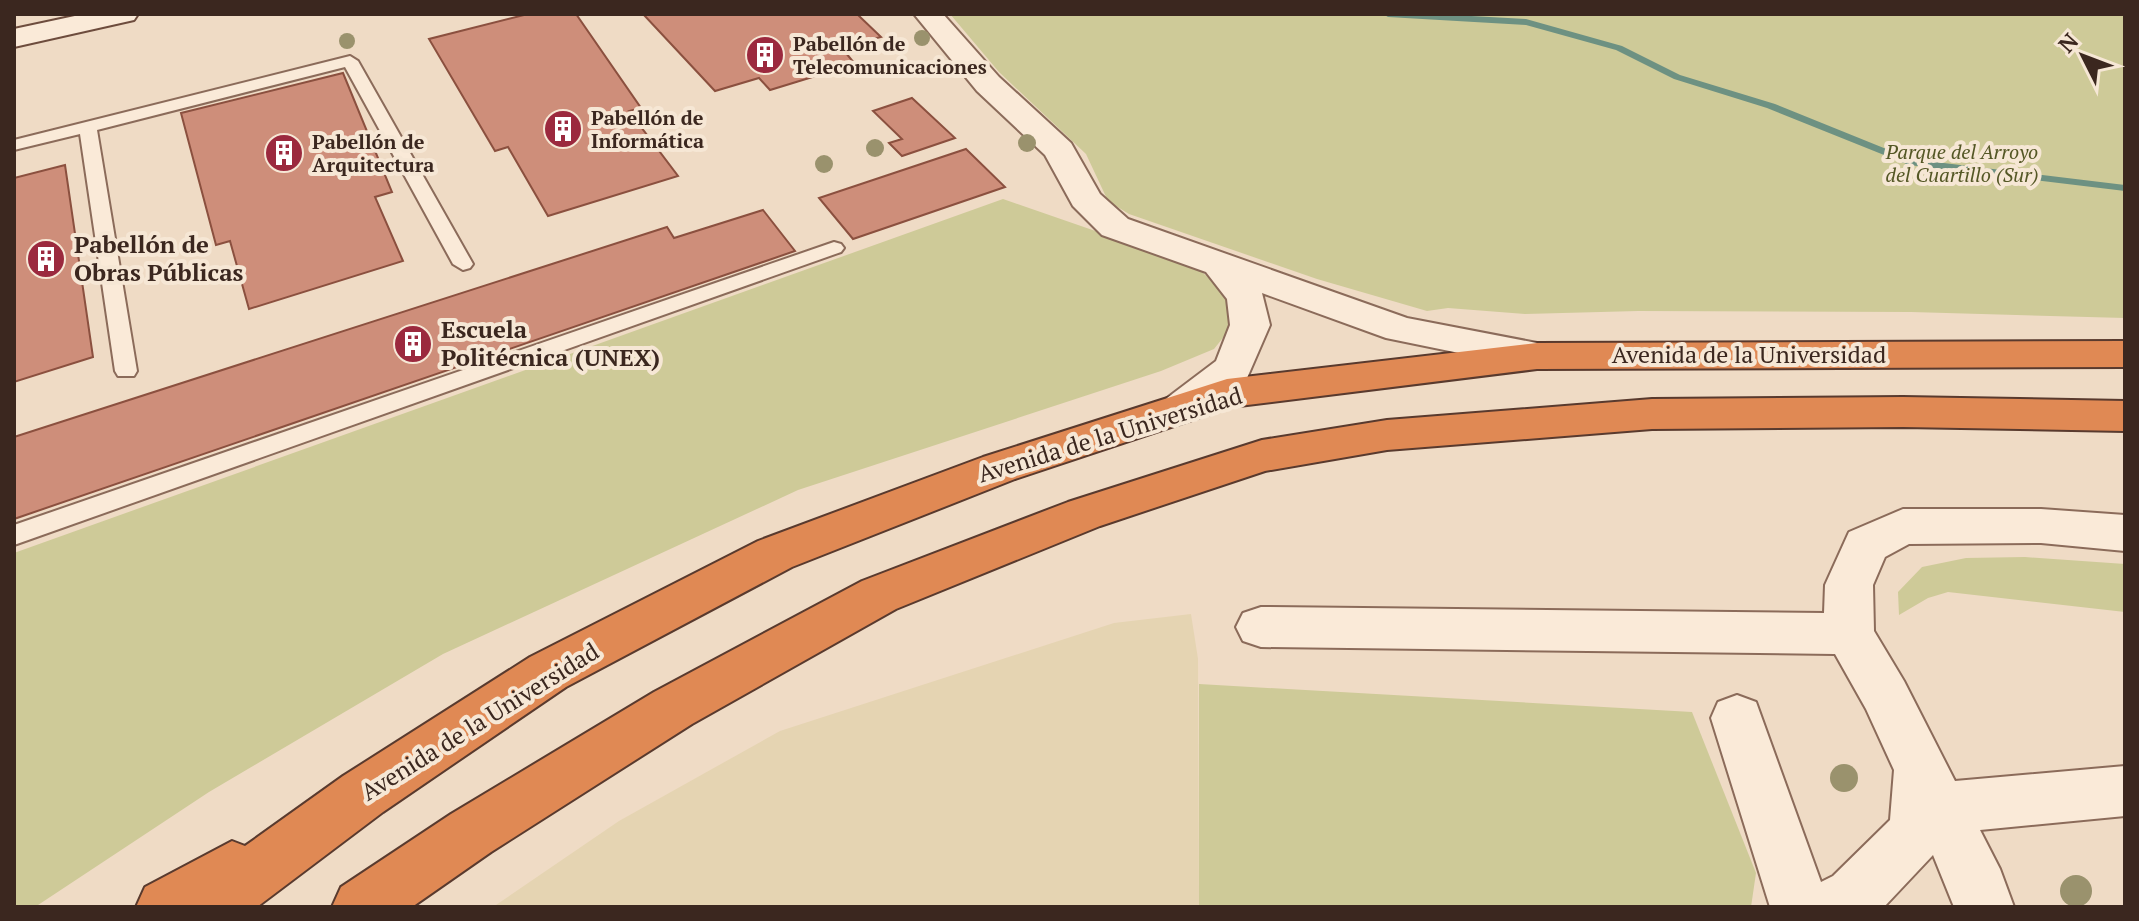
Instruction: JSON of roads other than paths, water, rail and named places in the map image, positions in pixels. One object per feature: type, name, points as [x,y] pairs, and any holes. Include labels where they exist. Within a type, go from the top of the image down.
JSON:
[{"type":"highway","name":"Avenida de la Universidad","points":[[209,907],[363,794],[548,672],[775,554],[986,473],[1227,393],[1537,356],[2125,354]]},
{"type":"highway","points":[[362,907],[471,833],[673,708],[879,595],[1084,514],[1262,456],[1387,435],[1652,414],[1903,412],[2125,416]]},
{"type":"highway","points":[[166,907],[363,794]]},
{"type":"street","points":[[14,38],[124,14]]},
{"type":"street","points":[[928,14],[988,84],[1059,150],[1085,199],[1115,227],[1400,329],[1537,356]]},
{"type":"street","points":[[1182,408],[1233,368],[1250,325],[1246,298],[1219,264]]},
{"type":"street","points":[[1984,907],[1979,889],[1886,697],[1849,634],[1849,585],[1866,545],[1903,527],[2041,526],[2125,533]]},
{"type":"street","points":[[1261,627],[1849,634]]},
{"type":"street","points":[[1737,718],[1800,907]]},
{"type":"street","points":[[1930,787],[2125,791]]},
{"type":"street","points":[[1832,907],[1854,896],[1918,831],[1930,787]]},
{"type":"lane","points":[[14,145],[350,61],[463,264]]},
{"type":"lane","points":[[88,127],[126,371]]},
{"type":"lane","points":[[14,535],[834,248]]},
{"type":"waterway","points":[[1388,14],[1526,22],[1619,48],[1677,77],[1771,106],[1909,162],[2125,188]]},
{"type":"place","name":"Pabellón de Telecomunicaciones","points":[[765,55]]},
{"type":"place","name":"Pabellón de Informática","points":[[563,129]]},
{"type":"place","name":"Pabellón de Arquitectura","points":[[284,153]]},
{"type":"place","name":"Pabellón de Obras Públicas","points":[[46,259]]},
{"type":"place","name":"Escuela Politécnica (UNEX)","points":[[413,344]]},
{"type":"park label","name":"Parque del Arroyo del Cuartillo (Sur)","points":[[1962,164]]}]
